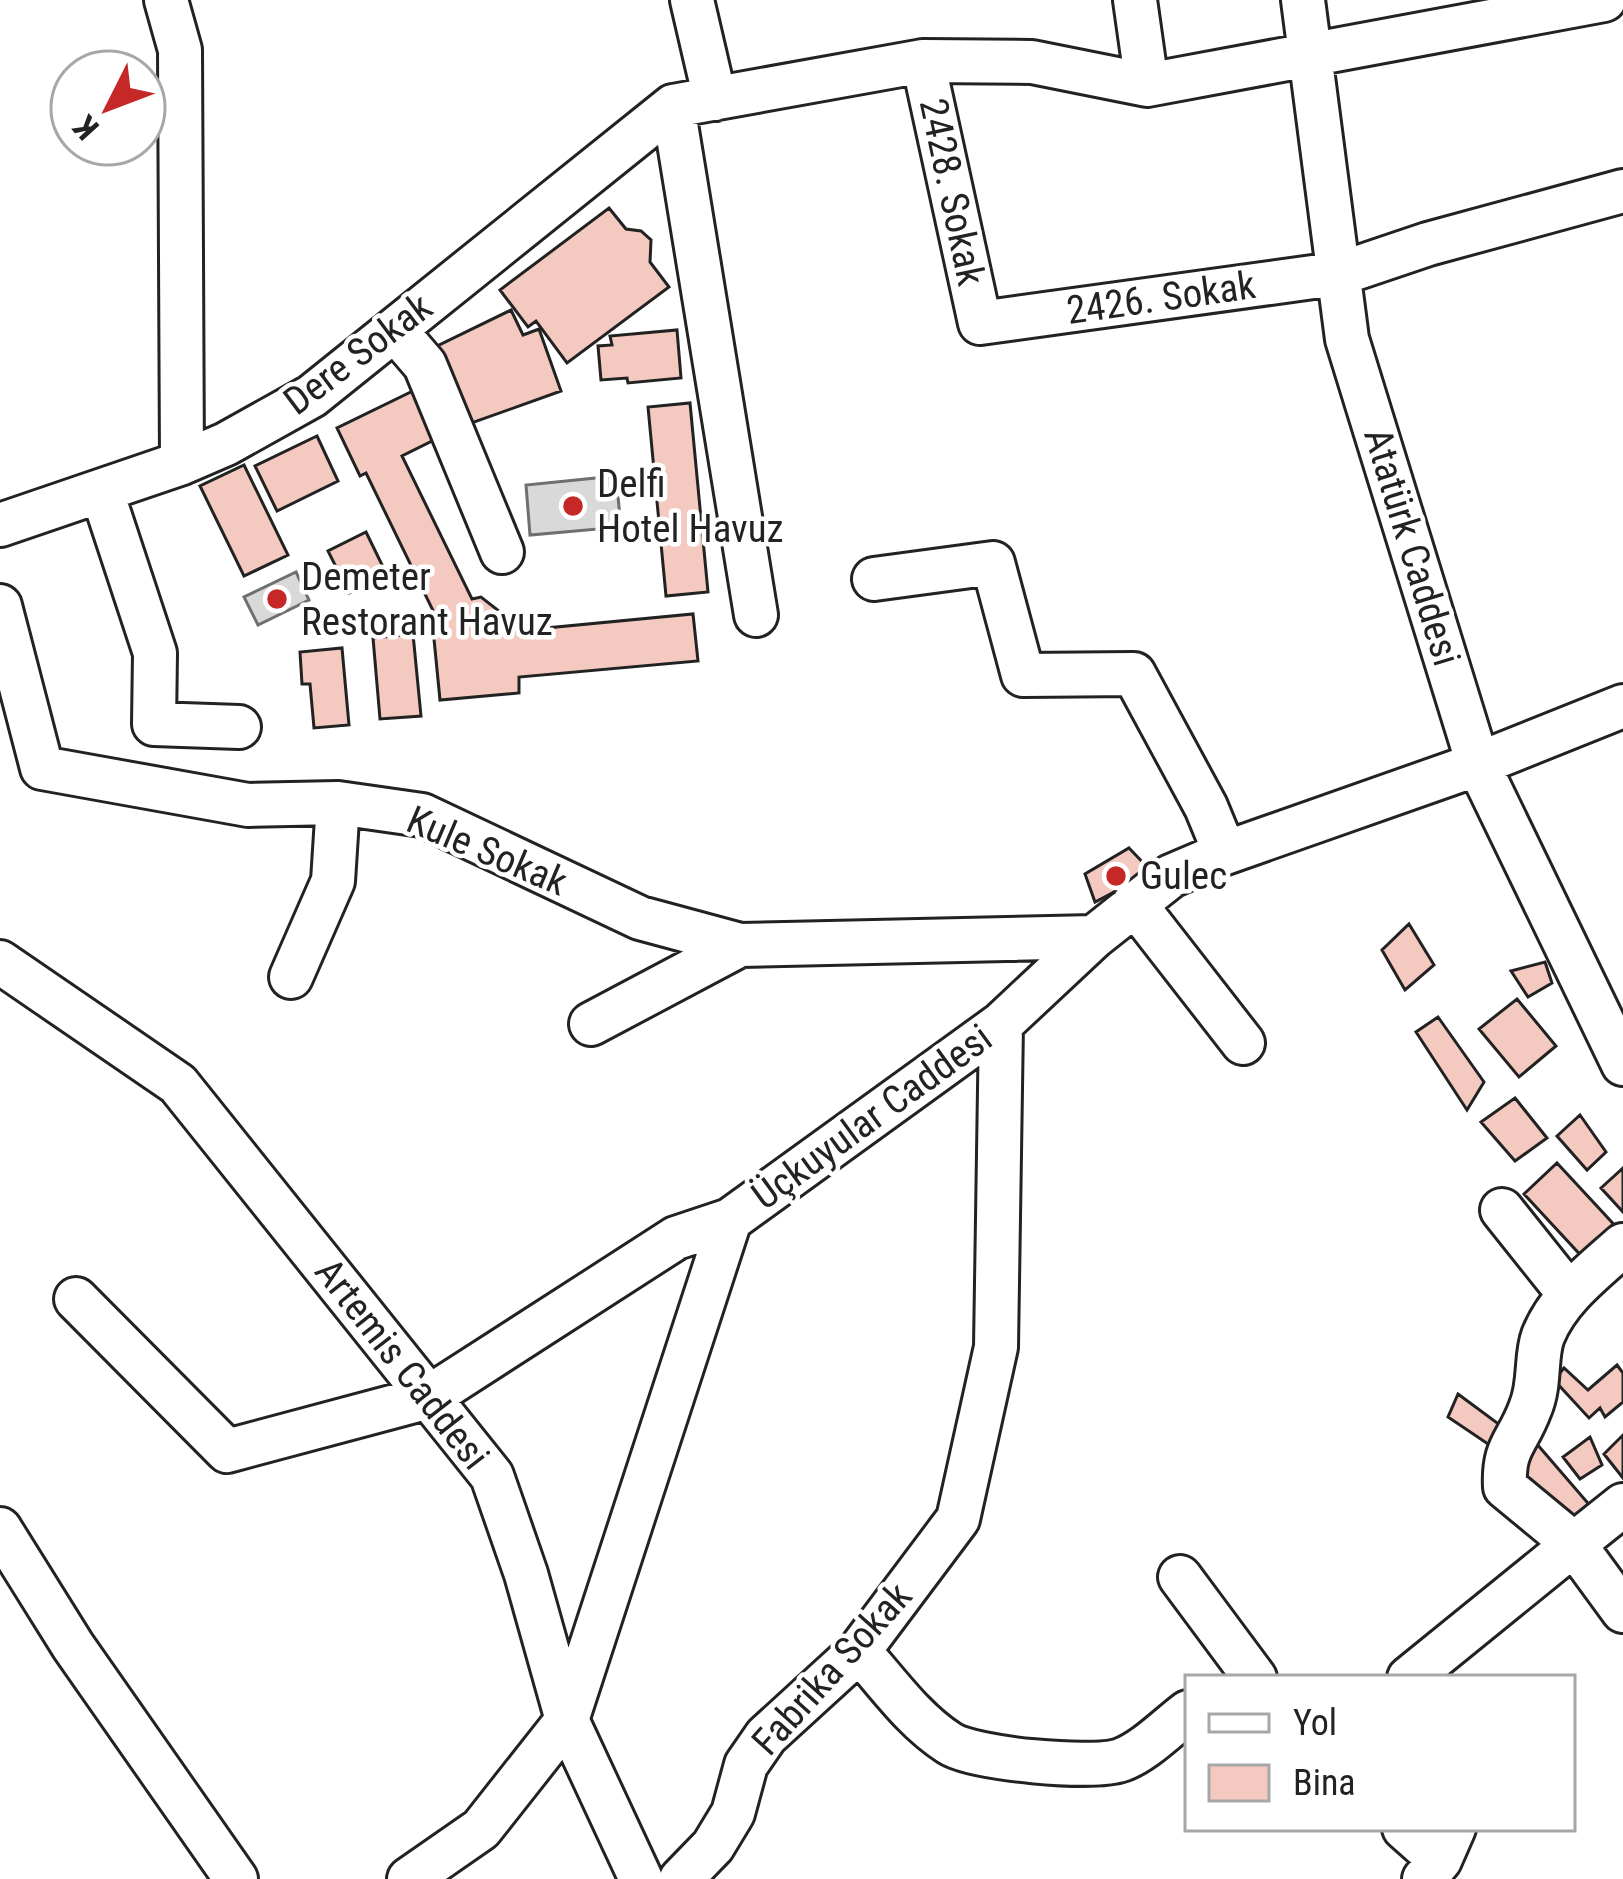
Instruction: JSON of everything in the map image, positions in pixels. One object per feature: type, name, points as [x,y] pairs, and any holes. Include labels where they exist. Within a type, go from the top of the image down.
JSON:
[{"type":"street","points":[[166,0],[180,50],[182,463]]},
{"type":"street","points":[[692,0],[715,99]]},
{"type":"street","points":[[1136,0],[1147,86]]},
{"type":"street","name":"Atatürk Caddesi","points":[[1304,0],[1348,339],[1478,764],[1623,1064]]},
{"type":"street","name":"Dere Sokak","points":[[0,525],[226,445],[312,396],[673,106],[923,61],[1032,62],[1147,86],[1604,0]]},
{"type":"street","name":"2428. Sokak","points":[[923,61],[980,323]]},
{"type":"street","points":[[673,106],[756,615]]},
{"type":"street","name":"2426. Sokak","points":[[980,323],[1342,273],[1623,190]]},
{"type":"street","points":[[394,330],[425,365],[502,552]]},
{"type":"street","points":[[101,492],[154,653],[154,724],[239,727]]},
{"type":"street","points":[[874,579],[993,563],[1023,675],[1134,674],[1206,807],[1225,853]]},
{"type":"street","name":"Kule Sokak","points":[[0,606],[41,768],[248,805],[338,803],[422,815],[640,918],[740,945],[1094,937]]},
{"type":"street","name":"Üçkuyular Caddesi","points":[[409,1879],[481,1829],[567,1720],[730,1220],[1001,1024],[1133,903],[1171,876],[1623,706]]},
{"type":"street","points":[[291,976],[333,881],[338,803]]},
{"type":"street","points":[[1133,903],[1243,1043]]},
{"type":"street","points":[[591,1024],[740,945]]},
{"type":"street","name":"Artemis Caddesi","points":[[0,962],[178,1084],[492,1476],[526,1574],[567,1720],[641,1879]]},
{"type":"street","name":"Fabrika Sokak","points":[[681,1879],[713,1846],[733,1813],[746,1766],[766,1736],[859,1651],[958,1519],[996,1347],[1001,1024]]},
{"type":"street","points":[[1502,1210],[1569,1294]]},
{"type":"street","points":[[76,1299],[226,1451],[429,1397],[676,1238],[730,1220]]},
{"type":"street","points":[[1623,1245],[1569,1294],[1542,1338],[1539,1385],[1504,1460],[1504,1487],[1574,1544],[1623,1611]]},
{"type":"street","points":[[1417,1675],[1465,1658],[1574,1544],[1623,1505]]},
{"type":"street","points":[[0,1528],[73,1646],[236,1879]]},
{"type":"street","points":[[1180,1577],[1245,1675]]},
{"type":"street","points":[[859,1651],[928,1729],[955,1748],[980,1754],[1102,1765],[1125,1759],[1185,1714]]},
{"type":"street","points":[[1408,1831],[1439,1856]]},
{"type":"shaded area","name":"Delfi Hotel Havuz","points":[[616,476],[621,527],[530,535],[526,485]]},
{"type":"shaded area","name":"Demeter Restorant Havuz","points":[[296,572],[309,600],[258,625],[244,597]]},
{"type":"building","points":[[609,208],[626,229],[641,231],[651,240],[650,262],[669,287],[567,363],[536,321],[528,327],[500,290]]},
{"type":"building","points":[[511,310],[523,335],[539,329],[561,391],[466,425],[429,350]]},
{"type":"building","points":[[677,330],[681,378],[628,383],[627,378],[601,380],[598,346],[612,345],[610,336]]},
{"type":"building","points":[[419,388],[442,436],[402,456],[472,599],[481,597],[513,622],[514,631],[693,614],[698,661],[519,677],[519,693],[440,700],[433,629],[442,629],[366,473],[360,476],[337,428]]},
{"type":"building","points":[[690,403],[708,592],[666,596],[648,407]]},
{"type":"building","points":[[317,436],[338,481],[277,511],[255,466]]},
{"type":"building","points":[[244,465],[288,555],[244,576],[200,486]]},
{"type":"building","points":[[366,532],[387,575],[349,593],[328,551]]},
{"type":"building","points":[[413,634],[421,716],[380,719],[373,638]]},
{"type":"building","points":[[342,648],[349,725],[314,728],[310,684],[302,684],[300,652]]},
{"type":"building","name":"Gulec","points":[[1129,848],[1152,872],[1095,902],[1085,874]]},
{"type":"building","points":[[1409,924],[1434,965],[1405,990],[1382,950]]},
{"type":"building","points":[[1545,962],[1552,983],[1528,997],[1511,971]]},
{"type":"building","points":[[1517,999],[1556,1046],[1519,1077],[1479,1029]]},
{"type":"building","points":[[1438,1017],[1484,1082],[1467,1110],[1416,1032]]},
{"type":"building","points":[[1515,1098],[1547,1138],[1515,1161],[1481,1122]]},
{"type":"building","points":[[1580,1115],[1606,1152],[1587,1170],[1557,1136]]},
{"type":"building","points":[[1557,1163],[1620,1231],[1587,1262],[1524,1194]]},
{"type":"building","points":[[1623,1168],[1623,1212],[1601,1188]]},
{"type":"building","points":[[1617,1365],[1623,1373],[1623,1402],[1605,1417],[1600,1408],[1589,1418],[1554,1380],[1564,1368],[1588,1390]]},
{"type":"building","points":[[1458,1394],[1504,1428],[1491,1446],[1448,1417]]},
{"type":"building","points":[[1623,1435],[1623,1478],[1604,1454]]},
{"type":"building","points":[[1530,1436],[1593,1509],[1566,1531],[1511,1466]]},
{"type":"building","points":[[1590,1437],[1602,1465],[1580,1479],[1563,1457]]},
{"type":"place","name":"Delfi Hotel Havuz","points":[[573,506]]},
{"type":"place","name":"Demeter Restorant Havuz","points":[[277,599]]},
{"type":"place","name":"Gulec","points":[[1116,876]]}]
